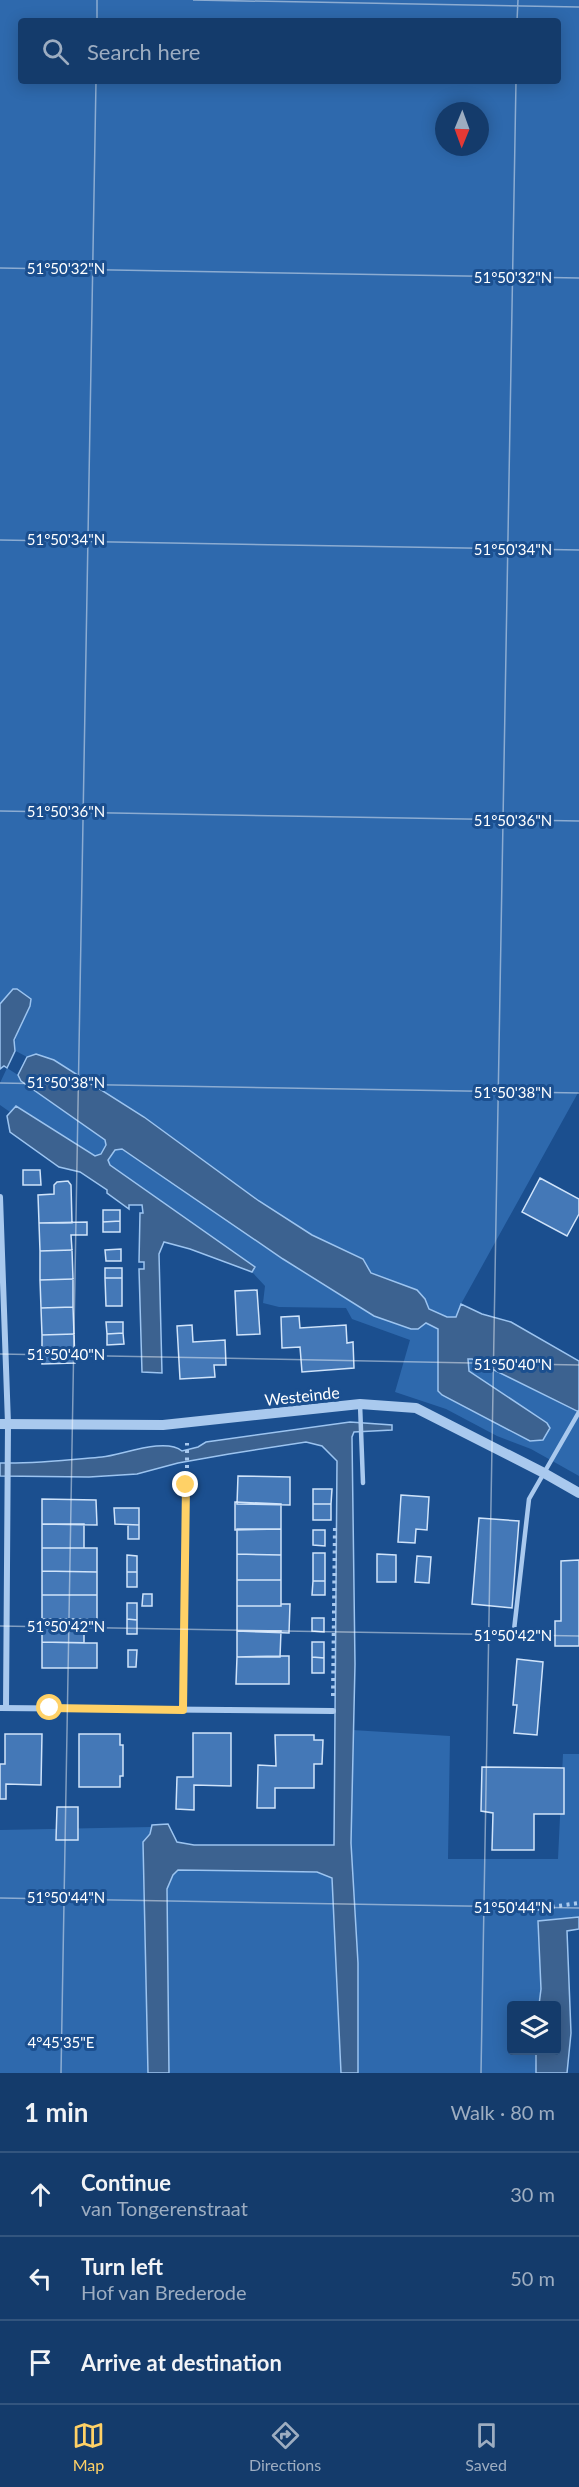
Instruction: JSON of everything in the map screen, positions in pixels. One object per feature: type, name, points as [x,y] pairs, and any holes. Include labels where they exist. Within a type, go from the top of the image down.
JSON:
[{"type":"street","points":[[0,1197],[4,1424],[8,1457],[3,1708],[333,1711]]},
{"type":"street","name":"Westeinde","points":[[4,1424],[187,1424],[360,1404],[416,1408],[579,1493]]},
{"type":"street","points":[[183,1710],[186,1485]]},
{"type":"lane","points":[[360,1404],[363,1483]]},
{"type":"lane","points":[[514,1630],[529,1499],[578,1414]]},
{"type":"path","points":[[187,1441],[187,1468]]},
{"type":"path","points":[[333,1711],[335,1525]]},
{"type":"path","points":[[522,1911],[579,1903]]},
{"type":"shaded area","points":[[0,0],[579,0],[579,1091],[461,1304],[457,1317],[447,1317],[429,1309],[425,1299],[417,1290],[371,1273],[363,1259],[312,1235],[259,1201],[144,1117],[54,1060],[36,1054],[27,1057],[14,1050],[16,1037],[28,1012],[31,999],[17,989],[13,989],[0,1004]]},
{"type":"shaded area","points":[[13,989],[17,989],[31,999],[30,1006],[14,1040],[15,1051],[7,1068],[4,1066],[0,1069],[0,1004]]},
{"type":"shaded area","points":[[36,1054],[54,1060],[144,1117],[259,1201],[312,1235],[363,1259],[371,1273],[417,1290],[425,1299],[429,1309],[447,1317],[456,1317],[461,1304],[482,1314],[511,1322],[579,1361],[579,1412],[472,1359],[468,1359],[469,1371],[547,1423],[550,1428],[543,1440],[530,1441],[442,1395],[438,1391],[438,1329],[426,1323],[418,1329],[411,1329],[374,1316],[283,1259],[122,1149],[115,1150],[108,1160],[110,1165],[255,1267],[252,1272],[164,1242],[159,1254],[162,1373],[142,1372],[139,1269],[144,1269],[144,1262],[139,1262],[142,1205],[129,1205],[129,1209],[107,1193],[107,1190],[80,1172],[59,1167],[10,1132],[7,1116],[16,1106],[95,1156],[101,1154],[106,1145],[105,1140],[21,1081],[18,1075],[27,1057]]},
{"type":"shaded area","points":[[7,1068],[18,1075],[21,1081],[105,1140],[106,1145],[101,1155],[95,1156],[17,1106],[10,1112],[0,1105],[0,1083]]},
{"type":"shaded area","points":[[122,1149],[283,1259],[374,1316],[411,1329],[418,1329],[426,1323],[438,1329],[438,1391],[547,1423],[469,1371],[469,1359],[472,1359],[579,1412],[579,1476],[531,1449],[497,1436],[446,1409],[395,1392],[410,1340],[352,1319],[346,1308],[279,1307],[263,1303],[265,1286],[252,1272],[255,1267],[110,1165],[108,1160],[115,1150]]},
{"type":"shaded area","points":[[350,1422],[392,1425],[392,1430],[354,1432],[352,1437],[355,1664],[351,1843],[358,1963],[358,2073],[341,2073],[332,1878],[317,1872],[178,1870],[173,1875],[167,1889],[169,2073],[148,2073],[143,1842],[150,1834],[152,1825],[168,1824],[177,1842],[194,1845],[334,1845],[337,1461],[322,1446],[306,1442],[178,1463],[137,1474],[89,1477],[0,1476],[0,1463],[102,1457],[154,1446],[175,1447],[182,1451],[198,1447],[206,1442]]},
{"type":"shaded area","points":[[352,1730],[450,1736],[448,1859],[558,1859],[563,1754],[579,1754],[579,1917],[538,1921],[540,2001],[507,2001],[507,2055],[536,2055],[536,2073],[358,2073],[358,1963],[351,1843]]},
{"type":"shaded area","points":[[151,1827],[150,1834],[143,1842],[148,2073],[0,2073],[0,1830]]},
{"type":"shaded area","points":[[168,1851],[168,1887],[178,1870],[318,1872],[332,1878],[341,2073],[161,2073]]},
{"type":"shaded area","points":[[579,1917],[579,1929],[567,1931],[571,2033],[567,2073],[536,2073],[536,2055],[561,2055],[561,2001],[540,2001],[538,1921]]},
{"type":"building","points":[[23,1170],[40,1170],[41,1185],[23,1185]]},
{"type":"building","points":[[540,1178],[579,1199],[579,1214],[567,1236],[522,1212]]},
{"type":"building","points":[[68,1181],[71,1185],[72,1223],[39,1223],[38,1195],[54,1194],[54,1185],[57,1182]]},
{"type":"building","points":[[103,1210],[120,1210],[120,1221],[103,1222]]},
{"type":"building","points":[[120,1221],[120,1232],[103,1232],[103,1222]]},
{"type":"building","points":[[87,1222],[87,1235],[71,1235],[72,1250],[40,1251],[39,1223]]},
{"type":"building","points":[[121,1249],[121,1261],[106,1261],[105,1250]]},
{"type":"building","points":[[72,1250],[73,1279],[40,1280],[40,1251]]},
{"type":"building","points":[[105,1268],[122,1268],[122,1278],[105,1278]]},
{"type":"building","points":[[105,1278],[122,1278],[122,1306],[106,1306]]},
{"type":"building","points":[[73,1279],[73,1307],[41,1308],[40,1280]]},
{"type":"building","points":[[257,1290],[260,1334],[237,1335],[235,1291]]},
{"type":"building","points":[[73,1307],[74,1334],[42,1335],[41,1308]]},
{"type":"building","points":[[299,1316],[300,1328],[346,1325],[347,1343],[353,1342],[354,1368],[302,1372],[300,1347],[282,1348],[281,1317]]},
{"type":"building","points":[[106,1322],[123,1322],[123,1333],[107,1334]]},
{"type":"building","points":[[192,1325],[193,1342],[225,1340],[226,1365],[214,1365],[215,1377],[180,1379],[177,1326]]},
{"type":"building","points":[[123,1333],[124,1344],[107,1345],[107,1334]]},
{"type":"building","points":[[74,1334],[75,1363],[42,1364],[42,1335]]},
{"type":"building","points":[[238,1476],[290,1477],[290,1505],[237,1504]]},
{"type":"building","points":[[313,1489],[332,1489],[331,1504],[313,1504]]},
{"type":"building","points":[[401,1495],[429,1497],[427,1530],[416,1529],[415,1543],[398,1542]]},
{"type":"building","points":[[42,1499],[96,1500],[97,1525],[42,1524]]},
{"type":"building","points":[[235,1502],[281,1504],[281,1529],[235,1530]]},
{"type":"building","points":[[313,1504],[331,1504],[331,1520],[313,1520]]},
{"type":"building","points":[[114,1508],[139,1508],[139,1525],[115,1524]]},
{"type":"building","points":[[479,1518],[519,1521],[512,1608],[472,1604]]},
{"type":"building","points":[[42,1524],[84,1524],[84,1548],[42,1548]]},
{"type":"building","points":[[128,1525],[139,1525],[139,1539],[128,1539]]},
{"type":"building","points":[[237,1529],[281,1529],[281,1555],[237,1554]]},
{"type":"building","points":[[313,1530],[325,1530],[325,1546],[313,1545]]},
{"type":"building","points":[[42,1548],[97,1548],[97,1572],[42,1571]]},
{"type":"building","points":[[313,1553],[325,1553],[325,1581],[313,1581]]},
{"type":"building","points":[[237,1554],[281,1555],[281,1580],[237,1580]]},
{"type":"building","points":[[377,1554],[396,1555],[396,1582],[377,1582]]},
{"type":"building","points":[[127,1555],[137,1556],[137,1572],[127,1572]]},
{"type":"building","points":[[417,1556],[431,1557],[429,1583],[415,1582]]},
{"type":"building","points":[[579,1560],[579,1646],[555,1646],[555,1621],[561,1621],[561,1561]]},
{"type":"building","points":[[42,1571],[97,1572],[97,1595],[42,1595]]},
{"type":"building","points":[[127,1572],[137,1572],[137,1587],[127,1587]]},
{"type":"building","points":[[237,1580],[281,1580],[281,1606],[237,1606]]},
{"type":"building","points":[[313,1581],[325,1581],[325,1595],[312,1595]]},
{"type":"building","points":[[143,1594],[152,1594],[152,1606],[142,1606]]},
{"type":"building","points":[[42,1595],[97,1595],[97,1619],[42,1619]]},
{"type":"building","points":[[127,1603],[137,1603],[137,1620],[127,1619]]},
{"type":"building","points":[[281,1604],[290,1604],[289,1633],[237,1631],[237,1606],[281,1606]]},
{"type":"building","points":[[312,1618],[324,1618],[324,1632],[312,1631]]},
{"type":"building","points":[[42,1619],[84,1619],[84,1643],[42,1642]]},
{"type":"building","points":[[127,1619],[137,1620],[137,1634],[127,1634]]},
{"type":"building","points":[[237,1631],[281,1631],[280,1657],[237,1657]]},
{"type":"building","points":[[42,1642],[97,1643],[97,1668],[42,1668]]},
{"type":"building","points":[[312,1642],[324,1642],[324,1658],[312,1657]]},
{"type":"building","points":[[128,1650],[137,1650],[136,1667],[128,1667]]},
{"type":"building","points":[[289,1656],[289,1684],[236,1684],[237,1657]]},
{"type":"building","points":[[312,1657],[324,1658],[324,1673],[312,1673]]},
{"type":"building","points":[[517,1659],[543,1662],[537,1735],[514,1733],[517,1705],[513,1705]]},
{"type":"building","points":[[193,1733],[231,1733],[231,1786],[194,1785],[194,1810],[176,1809],[177,1777],[193,1777]]},
{"type":"building","points":[[5,1734],[42,1734],[41,1785],[6,1784],[6,1799],[0,1799],[0,1764],[5,1764]]},
{"type":"building","points":[[79,1734],[120,1734],[120,1745],[123,1745],[123,1776],[120,1776],[120,1787],[79,1787]]},
{"type":"building","points":[[275,1735],[314,1735],[314,1740],[323,1740],[322,1764],[314,1764],[314,1788],[275,1788],[275,1808],[257,1808],[258,1765],[276,1766]]},
{"type":"building","points":[[482,1767],[564,1768],[564,1814],[534,1814],[534,1850],[492,1850],[493,1813],[481,1811]]},
{"type":"building","points":[[57,1807],[78,1807],[78,1840],[56,1840]]},
{"type":"route","points":[[50,1708],[183,1710],[186,1485]]}]
